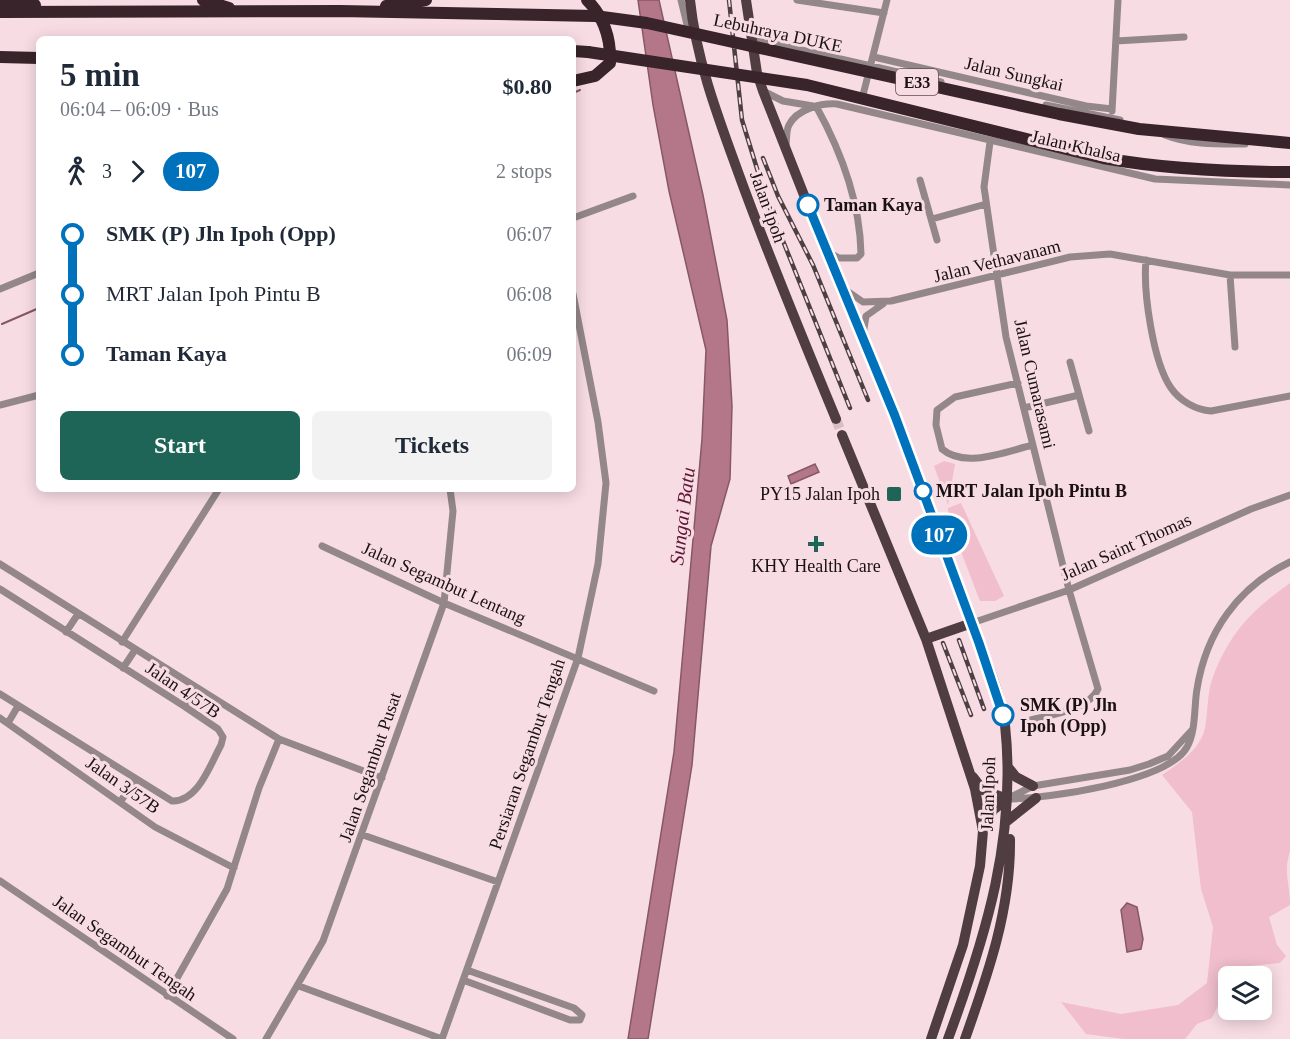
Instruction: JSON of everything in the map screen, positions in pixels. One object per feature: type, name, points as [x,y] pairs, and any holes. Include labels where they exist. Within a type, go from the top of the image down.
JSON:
[{"type":"highway","points":[[203,0],[251,12]]},
{"type":"highway","points":[[340,11],[426,0]]},
{"type":"highway","points":[[576,80],[596,76],[610,63],[613,54],[613,35],[591,1]]},
{"type":"highway","points":[[0,2],[119,12]]},
{"type":"highway","name":"Lebuhraya DUKE","points":[[0,12],[340,11],[595,16],[647,23],[1059,114],[1139,129],[1290,143]]},
{"type":"highway","name":"E33","points":[[576,51],[807,85],[1137,164],[1224,172],[1290,172]]},
{"type":"highway","points":[[0,57],[36,58]]},
{"type":"main road","name":"Jalan Ipoh","points":[[690,0],[708,83],[767,254],[836,419]]},
{"type":"main road","name":"Jalan Ipoh","points":[[746,0],[757,73],[826,251],[889,400]]},
{"type":"main road","name":"Jalan Ipoh","points":[[895,416],[972,623],[1003,715],[1008,766],[1007,821],[991,911],[974,968],[948,1039]]},
{"type":"main road","name":"Jalan Ipoh","points":[[842,435],[926,639],[975,789],[983,831],[980,866],[966,933],[931,1039]]},
{"type":"main road","points":[[926,639],[972,623]]},
{"type":"main road","points":[[1008,766],[1016,777],[1033,786]]},
{"type":"main road","points":[[967,770],[983,790],[1007,799]]},
{"type":"main road","points":[[965,1039],[989,970],[1002,916],[1010,860],[1007,821],[1036,798]]},
{"type":"main road","points":[[983,831],[993,810],[1007,799]]},
{"type":"street","points":[[681,0],[688,31],[708,83]]},
{"type":"street","points":[[797,0],[884,13]]},
{"type":"street","points":[[859,108],[887,0]]},
{"type":"street","points":[[1112,118],[1118,0]]},
{"type":"street","points":[[750,30],[762,41],[873,61],[1000,97],[1112,118],[1177,140],[1214,144],[1290,143]]},
{"type":"street","points":[[1116,41],[1184,37]]},
{"type":"street","name":"Jalan Sungkai","points":[[873,61],[1086,106],[1112,109]]},
{"type":"street","name":"Jalan Khalsa","points":[[764,91],[783,101],[816,106],[826,103],[859,108],[990,142],[1155,179],[1290,185]]},
{"type":"street","points":[[785,148],[789,125],[799,114],[816,106],[828,127],[848,180],[857,213],[861,244],[861,254],[857,258],[839,258],[826,251]]},
{"type":"street","name":"Jalan Cumarasami","points":[[990,142],[984,178],[986,204],[999,276],[1006,337],[1069,590],[1098,689],[1095,697],[1082,705],[1027,721]]},
{"type":"street","points":[[920,180],[938,240]]},
{"type":"street","points":[[576,217],[633,196]]},
{"type":"street","points":[[932,219],[986,204]]},
{"type":"street","name":"Jalan Vethavanam","points":[[891,301],[1079,256],[1110,254],[1230,274],[1290,275]]},
{"type":"street","points":[[1146,260],[1145,280],[1156,342],[1165,376],[1177,394],[1199,409],[1211,411],[1290,396]]},
{"type":"street","points":[[0,289],[9,283],[36,274]]},
{"type":"street","points":[[1230,274],[1235,347]]},
{"type":"street","points":[[840,284],[863,302],[891,301]]},
{"type":"street","points":[[863,338],[866,316],[874,308],[891,301]]},
{"type":"street","name":"Persiaran Segambut Tengah","points":[[442,1039],[578,657],[600,553],[606,483],[598,422],[576,309]]},
{"type":"street","points":[[1070,362],[1089,431]]},
{"type":"street","points":[[1018,383],[955,397],[937,410],[936,425],[942,449],[955,457],[975,458],[1033,445]]},
{"type":"street","points":[[1024,408],[1079,395]]},
{"type":"street","points":[[0,405],[36,396]]},
{"type":"street","points":[[122,642],[217,492]]},
{"type":"street","name":"Jalan Segambut Pusat","points":[[266,1039],[299,986],[323,941],[363,835],[444,603],[453,511],[450,492]]},
{"type":"street","name":"Jalan Saint Thomas","points":[[972,623],[1069,590],[1251,508],[1290,495]]},
{"type":"street","name":"Jalan Segambut Lentang","points":[[322,546],[444,603],[578,657],[654,691]]},
{"type":"street","points":[[1007,799],[1036,798],[1134,779],[1176,761],[1187,749],[1203,660],[1218,627],[1245,591],[1290,562]]},
{"type":"street","points":[[0,564],[279,739],[382,778]]},
{"type":"street","name":"Jalan 4/57B","points":[[0,589],[184,706],[218,729],[223,737],[221,745],[191,796],[182,801],[172,801],[0,694]]},
{"type":"street","points":[[66,633],[78,614]]},
{"type":"street","points":[[123,668],[135,650]]},
{"type":"street","points":[[184,706],[195,688]]},
{"type":"street","points":[[8,723],[18,706]]},
{"type":"street","name":"Jalan 3/57B","points":[[0,718],[155,827],[234,868]]},
{"type":"street","points":[[1007,799],[1033,786],[1130,770],[1168,756],[1192,730]]},
{"type":"street","points":[[167,996],[220,905],[279,739]]},
{"type":"street","points":[[121,801],[135,779]]},
{"type":"street","points":[[363,835],[498,882]]},
{"type":"street","name":"Jalan Segambut Tengah","points":[[0,882],[233,1039]]},
{"type":"street","points":[[463,980],[570,1020],[580,1020],[582,1015],[574,1008],[467,970]]},
{"type":"street","points":[[299,986],[442,1039]]},
{"type":"shaded area","points":[[638,0],[659,0],[703,195],[727,320],[732,406],[730,479],[711,546],[692,765],[648,1039],[628,1039],[674,752],[702,439],[706,350],[669,191],[653,105]]},
{"type":"shaded area","points":[[944,461],[955,464],[948,505],[934,466]]},
{"type":"shaded area","points":[[815,464],[819,472],[791,484],[788,476]]},
{"type":"shaded area","points":[[961,503],[1004,596],[995,601],[980,601],[948,518],[948,508]]},
{"type":"shaded area","points":[[1290,583],[1290,851],[1287,872],[1290,905],[1269,917],[1277,945],[1286,956],[1280,963],[1218,966],[1218,1006],[1212,1018],[1197,1024],[1185,1039],[1124,1039],[1086,1034],[1061,1002],[1121,1014],[1178,1005],[1207,983],[1213,927],[1201,889],[1192,812],[1162,775],[1188,755],[1199,743],[1205,728],[1213,677],[1223,655],[1246,620]]},
{"type":"shaded area","points":[[1127,903],[1137,907],[1143,939],[1141,949],[1127,952],[1121,910]]},
{"type":"waterway","points":[[576,92],[580,90]]},
{"type":"waterway","points":[[2,324],[36,309]]},
{"type":"tunnel","points":[[836,419],[842,435]]},
{"type":"railway","points":[[729,0],[742,120],[767,201],[850,408]]},
{"type":"railway","points":[[763,158],[778,196],[813,265],[868,400]]},
{"type":"railway","points":[[959,640],[984,709]]},
{"type":"railway","points":[[943,643],[971,715]]},
{"type":"bus line","name":"107","points":[[808,205],[895,416],[979,643],[1003,715]]},
{"type":"place","name":"Taman Kaya","points":[[808,205]]},
{"type":"place","name":"MRT Jalan Ipoh Pintu B","points":[[923,491]]},
{"type":"place","name":"PY15 Jalan Ipoh","points":[[894,494]]},
{"type":"place","name":"KHY Health Care","points":[[816,544]]},
{"type":"place","name":"SMK (P) Jln Ipoh (Opp)","points":[[1003,715]]},
{"type":"water label","name":"Sungai Batu","points":[[682,516]]}]
